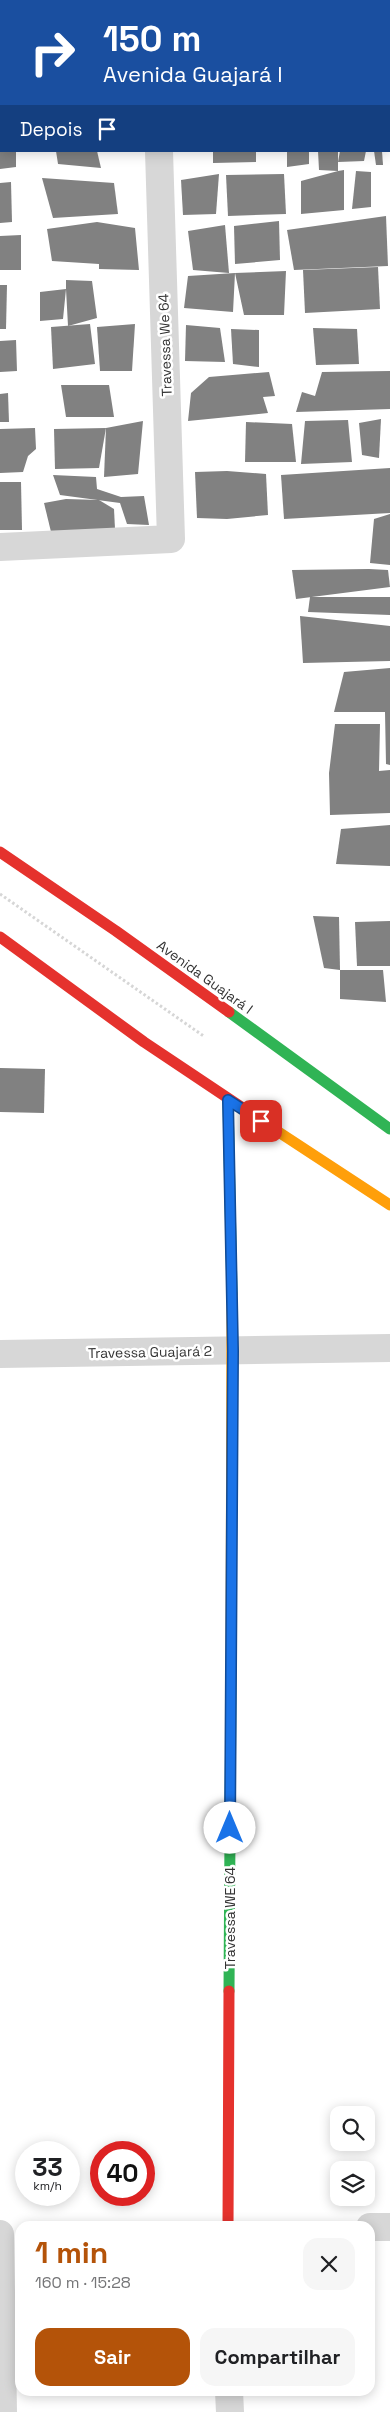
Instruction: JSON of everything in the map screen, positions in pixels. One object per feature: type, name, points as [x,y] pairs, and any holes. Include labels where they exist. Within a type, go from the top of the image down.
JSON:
[{"type":"street","name":"Travessa We 64","points":[[0,547],[171,539],[159,152]]},
{"type":"street","name":"Avenida Guajará I","points":[[0,852],[116,931],[390,1129]]},
{"type":"street","points":[[0,938],[70,992],[228,1100],[390,1205]]},
{"type":"street","name":"Travessa WE 64","points":[[228,1100],[233,1351],[228,2221]]},
{"type":"street","name":"Travessa Guajará 2","points":[[0,1354],[390,1348]]},
{"type":"street","points":[[375,2227],[390,2226]]},
{"type":"street","points":[[3,2412],[0,2235],[15,2236]]},
{"type":"street","points":[[230,2396],[230,2412]]},
{"type":"path","points":[[0,894],[211,1041]]},
{"type":"building","points":[[0,152],[16,152],[16,167],[0,169]]},
{"type":"building","points":[[56,152],[97,152],[101,168],[58,164]]},
{"type":"building","points":[[213,152],[256,152],[256,162],[213,163]]},
{"type":"building","points":[[287,152],[309,152],[309,164],[287,167]]},
{"type":"building","points":[[318,152],[338,152],[338,171],[319,170]]},
{"type":"building","points":[[340,152],[366,152],[364,161],[338,162]]},
{"type":"building","points":[[374,152],[382,152],[383,165],[376,165]]},
{"type":"building","points":[[344,170],[344,210],[301,214],[301,181]]},
{"type":"building","points":[[356,171],[371,172],[371,207],[352,209]]},
{"type":"building","points":[[219,174],[216,214],[183,215],[181,180]]},
{"type":"building","points":[[284,174],[286,214],[228,216],[226,175]]},
{"type":"building","points":[[42,178],[114,183],[118,214],[53,218]]},
{"type":"building","points":[[11,182],[12,222],[0,223],[0,183]]},
{"type":"building","points":[[386,216],[388,266],[294,270],[287,230]]},
{"type":"building","points":[[279,221],[280,260],[235,264],[234,226]]},
{"type":"building","points":[[97,222],[135,228],[139,270],[99,269],[99,264],[52,261],[47,229]]},
{"type":"building","points":[[225,225],[229,273],[193,270],[188,231]]},
{"type":"building","points":[[21,235],[21,270],[0,270],[0,236]]},
{"type":"building","points":[[378,267],[380,309],[305,313],[303,270]]},
{"type":"building","points":[[286,271],[284,315],[244,315],[235,273]]},
{"type":"building","points":[[235,273],[233,312],[184,308],[188,276]]},
{"type":"building","points":[[66,280],[92,281],[97,318],[68,326]]},
{"type":"building","points":[[0,285],[7,285],[6,329],[0,329]]},
{"type":"building","points":[[66,289],[63,319],[40,321],[40,292]]},
{"type":"building","points":[[90,324],[95,364],[53,369],[51,327]]},
{"type":"building","points":[[135,324],[132,371],[100,371],[97,327]]},
{"type":"building","points":[[186,325],[220,328],[225,362],[185,361]]},
{"type":"building","points":[[313,328],[357,329],[359,364],[316,365]]},
{"type":"building","points":[[231,329],[259,330],[259,367],[233,364]]},
{"type":"building","points":[[16,340],[17,371],[0,372],[0,341]]},
{"type":"building","points":[[390,371],[390,409],[296,412],[302,392],[315,396],[322,372]]},
{"type":"building","points":[[269,372],[275,396],[263,397],[268,413],[188,421],[191,393],[209,377]]},
{"type":"building","points":[[61,385],[109,385],[114,417],[66,417]]},
{"type":"building","points":[[8,393],[9,422],[0,422],[0,394]]},
{"type":"building","points":[[381,419],[379,458],[362,455],[359,423]]},
{"type":"building","points":[[348,420],[352,462],[301,464],[305,421]]},
{"type":"building","points":[[143,421],[138,474],[104,477],[106,428]]},
{"type":"building","points":[[246,422],[292,424],[296,462],[245,462]]},
{"type":"building","points":[[35,428],[36,449],[28,456],[23,472],[0,473],[0,429]]},
{"type":"building","points":[[106,428],[99,468],[55,469],[54,429]]},
{"type":"building","points":[[390,468],[390,513],[284,519],[281,475]]},
{"type":"building","points":[[227,471],[266,474],[268,515],[227,519],[197,518],[195,472]]},
{"type":"building","points":[[53,475],[96,477],[97,489],[121,497],[144,496],[149,525],[127,524],[120,503],[60,495]]},
{"type":"building","points":[[0,482],[21,482],[22,530],[0,530]]},
{"type":"building","points":[[66,499],[99,500],[114,509],[115,529],[52,536],[44,503]]},
{"type":"building","points":[[390,514],[390,565],[370,563],[374,519]]},
{"type":"building","points":[[292,570],[388,570],[390,587],[296,599]]},
{"type":"building","points":[[310,597],[390,597],[390,615],[308,612]]},
{"type":"building","points":[[300,616],[390,626],[390,661],[303,663]]},
{"type":"building","points":[[390,668],[390,765],[386,764],[385,712],[334,712],[344,672]]},
{"type":"building","points":[[335,724],[380,724],[379,771],[390,770],[390,813],[330,815],[329,773]]},
{"type":"building","points":[[390,825],[390,866],[336,864],[341,829]]},
{"type":"building","points":[[313,916],[339,917],[340,970],[324,968]]},
{"type":"building","points":[[390,921],[390,966],[357,966],[355,922]]},
{"type":"building","points":[[340,970],[383,970],[386,1002],[340,999]]},
{"type":"building","points":[[0,1068],[45,1069],[44,1113],[0,1112]]},
{"type":"traffic: fast","points":[[229,1012],[390,1129]]},
{"type":"traffic: fast","points":[[228,1100],[232,1294]]},
{"type":"traffic: fast","points":[[229,1991],[231,1677]]},
{"type":"traffic: slow","points":[[274,1129],[390,1205]]},
{"type":"traffic: slow","points":[[231,1677],[232,1294]]},
{"type":"traffic: jam","points":[[0,852],[116,931],[229,1012]]},
{"type":"traffic: jam","points":[[0,937],[144,1042],[274,1129]]},
{"type":"traffic: jam","points":[[228,2221],[229,1991]]},
{"type":"route","points":[[230,1828],[233,1351],[228,1100],[261,1121]]}]
